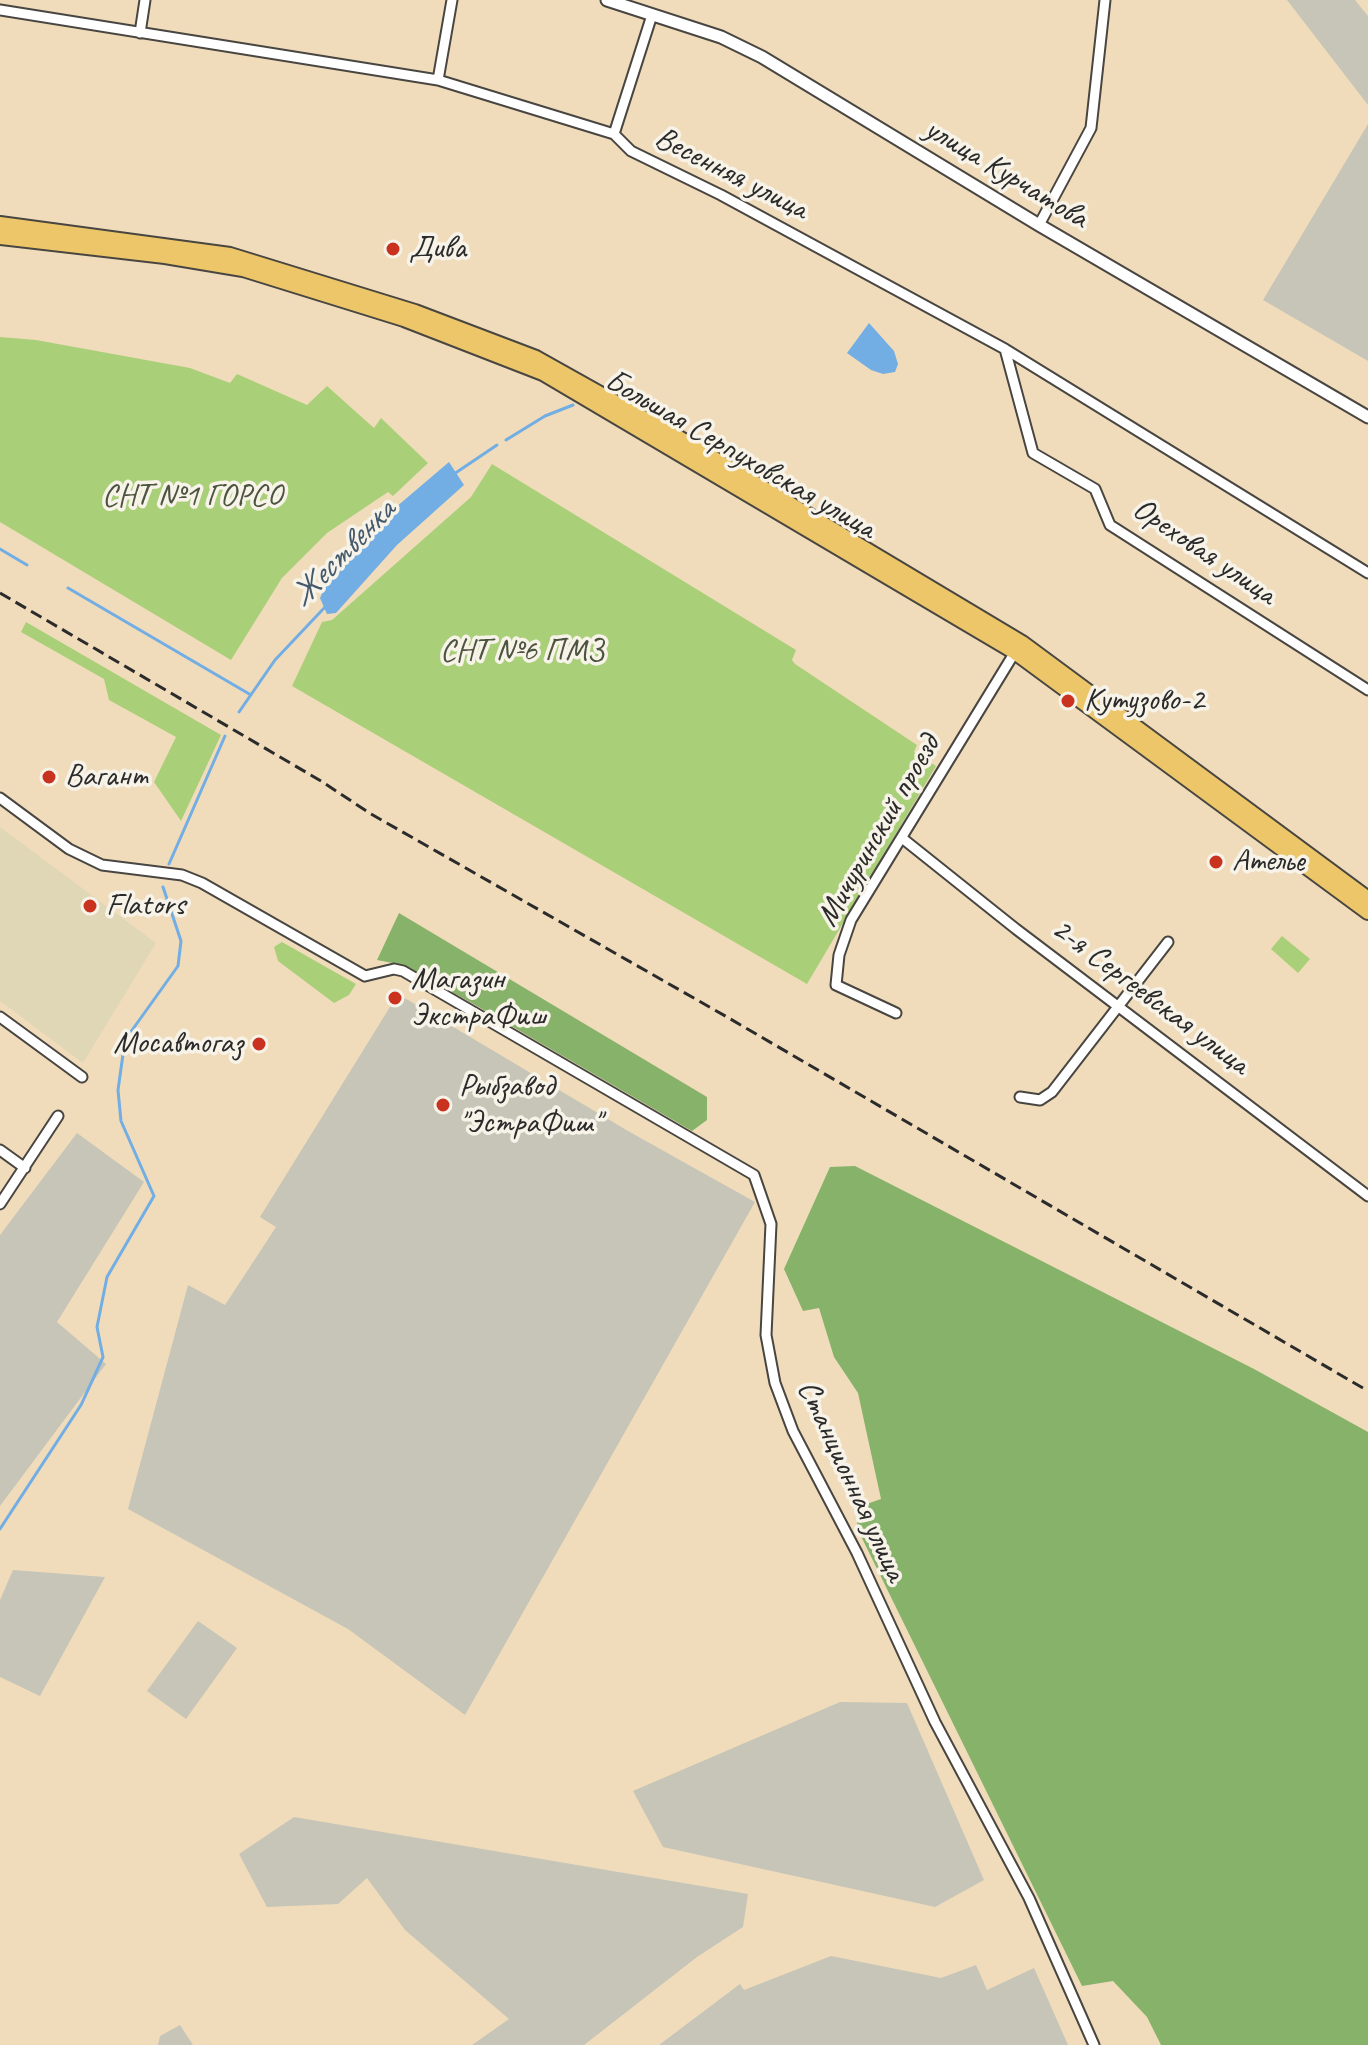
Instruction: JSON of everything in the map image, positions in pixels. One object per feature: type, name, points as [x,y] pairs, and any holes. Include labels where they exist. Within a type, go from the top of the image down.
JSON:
[{"type":"main road","name":"Большая Серпуховская улица","points":[[0,224],[230,255],[460,327],[545,362],[1022,643],[1368,899]]},
{"type":"main road","name":"Большая Серпуховская улица","points":[[0,237],[203,261],[243,269],[404,319],[500,353],[620,417],[1015,652],[1368,912]]},
{"type":"street","points":[[140,33],[145,0]]},
{"type":"street","points":[[438,80],[452,0]]},
{"type":"street","name":"улица Курчатова","points":[[607,0],[721,37],[762,57],[1039,225],[1368,417]]},
{"type":"street","points":[[1039,225],[1091,128],[1105,0]]},
{"type":"street","name":"Весенняя улица","points":[[0,10],[438,80],[614,134],[631,151],[721,195],[1005,349],[1368,573]]},
{"type":"street","points":[[614,134],[652,15]]},
{"type":"street","name":"Ореховая улица","points":[[1005,349],[1033,453],[1095,489],[1110,525],[1368,690]]},
{"type":"street","name":"Мичуринский проезд","points":[[896,1013],[836,985],[839,955],[851,920],[1015,652]]},
{"type":"street","name":"Станционная улица","points":[[0,798],[69,849],[102,865],[182,875],[202,883],[365,976],[403,971],[754,1175],[771,1224],[766,1335],[775,1383],[793,1431],[857,1553],[935,1722],[1029,1898],[1094,2045]]},
{"type":"street","name":"2-я Сергеевская улица","points":[[902,838],[1368,1196]]},
{"type":"street","points":[[1020,1097],[1040,1100],[1052,1092],[1168,942]]},
{"type":"street","points":[[0,1017],[82,1077]]},
{"type":"street","points":[[0,1204],[58,1116]]},
{"type":"street","points":[[0,1150],[25,1168]]},
{"type":"shaded area","points":[[1287,0],[1355,0],[1368,16],[1368,105]]},
{"type":"shaded area","points":[[1368,124],[1368,361],[1263,300]]},
{"type":"shaded area","points":[[0,827],[156,943],[83,1063],[0,1001]]},
{"type":"shaded area","points":[[398,994],[628,1131],[755,1202],[465,1715],[348,1629],[128,1509],[188,1285],[225,1305],[276,1227],[260,1217]]},
{"type":"shaded area","points":[[77,1133],[144,1182],[57,1322],[106,1364],[0,1506],[0,1235]]},
{"type":"shaded area","points":[[13,1570],[105,1577],[40,1696],[0,1677],[0,1600]]},
{"type":"shaded area","points":[[198,1621],[237,1648],[186,1719],[147,1691]]},
{"type":"shaded area","points":[[840,1702],[907,1703],[984,1880],[935,1907],[663,1847],[633,1791]]},
{"type":"shaded area","points":[[294,1817],[748,1894],[743,1927],[697,1957],[584,2045],[472,2045],[509,2019],[405,1930],[367,1878],[338,1904],[267,1907],[239,1854]]},
{"type":"shaded area","points":[[831,1956],[941,1978],[976,1965],[987,1990],[1034,1968],[1068,2045],[659,2045],[740,1984],[744,1990]]},
{"type":"shaded area","points":[[180,2025],[193,2045],[158,2045],[160,2036]]},
{"type":"green space","name":"СНТ №1 ГОРСО","points":[[0,337],[36,340],[190,368],[230,383],[237,374],[307,405],[327,386],[374,428],[381,418],[428,463],[393,496],[388,492],[327,533],[282,578],[231,660],[0,522]]},
{"type":"green space","name":"СНТ №6 ПМЗ","points":[[492,464],[796,650],[792,660],[795,664],[917,745],[914,752],[936,766],[807,984],[292,686],[322,622],[332,620],[471,497]]},
{"type":"green space","points":[[26,622],[221,735],[181,821],[154,782],[176,737],[109,700],[104,679],[21,632]]},
{"type":"green space","points":[[399,913],[707,1097],[707,1120],[692,1131],[403,965],[377,960]]},
{"type":"green space","points":[[1282,936],[1310,959],[1298,973],[1271,949]]},
{"type":"green space","points":[[282,942],[356,984],[349,995],[334,1003],[278,961],[274,947]]},
{"type":"green space","points":[[855,1166],[1254,1369],[1368,1432],[1368,2045],[1161,2045],[1147,2017],[1113,1981],[1082,1986],[857,1528],[858,1507],[881,1499],[858,1393],[834,1357],[819,1308],[803,1311],[784,1269],[830,1167]]},
{"type":"water","points":[[869,323],[894,351],[898,364],[895,372],[883,374],[871,370],[847,353]]},
{"type":"water","points":[[449,462],[464,485],[397,545],[336,613],[327,614],[320,598],[328,581],[361,550],[375,525]]},
{"type":"waterway","name":"Жественка","points":[[506,440],[545,416],[573,405]]},
{"type":"waterway","name":"Жественка","points":[[454,474],[497,445]]},
{"type":"waterway","points":[[0,549],[27,565]]},
{"type":"waterway","points":[[68,588],[251,695]]},
{"type":"waterway","name":"Жественка","points":[[239,712],[275,660],[326,606]]},
{"type":"waterway","name":"Жественка","points":[[169,864],[225,736]]},
{"type":"waterway","name":"Жественка","points":[[0,1529],[81,1405],[103,1357],[97,1327],[107,1277],[154,1196],[121,1121],[118,1090],[125,1040],[178,966],[181,941],[163,887]]},
{"type":"railway","points":[[0,593],[321,781],[371,814],[727,1017],[1368,1391]]},
{"type":"place","name":"Дива","points":[[393,249]]},
{"type":"place","name":"Кутузово-2","points":[[1068,701]]},
{"type":"place","name":"Вагант","points":[[49,777]]},
{"type":"place","name":"Ателье","points":[[1216,862]]},
{"type":"place","name":"Flators","points":[[90,906]]},
{"type":"place","name":"Магазин ЭкстраФиш","points":[[395,998]]},
{"type":"place","name":"Мосавтогаз","points":[[259,1044]]},
{"type":"place","name":"Рыбзавод \"ЭстраФиш\"","points":[[443,1105]]}]
